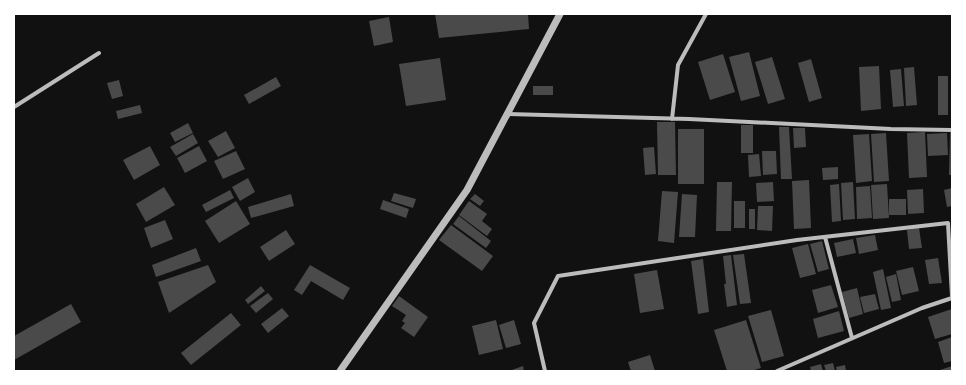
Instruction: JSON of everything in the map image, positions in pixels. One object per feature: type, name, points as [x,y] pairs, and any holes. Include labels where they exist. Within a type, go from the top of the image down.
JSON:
[{"type":"street","points":[[340,371],[467,190],[560,14]]},
{"type":"street","points":[[672,119],[678,65],[706,14]]},
{"type":"street","points":[[14,107],[100,53]]},
{"type":"street","points":[[507,114],[952,130]]},
{"type":"street","points":[[545,371],[534,323],[558,276],[825,237],[948,223],[952,297],[922,308],[777,371]]},
{"type":"street","points":[[825,237],[852,338]]},
{"type":"building","points":[[435,14],[528,14],[529,29],[439,38]]},
{"type":"building","points":[[389,17],[393,42],[374,46],[369,21]]},
{"type":"building","points":[[749,52],[760,96],[741,101],[729,57]]},
{"type":"building","points":[[723,54],[735,92],[710,100],[698,62]]},
{"type":"building","points":[[772,57],[785,99],[768,104],[755,62]]},
{"type":"building","points":[[440,58],[446,100],[406,106],[399,64]]},
{"type":"building","points":[[811,59],[822,98],[809,102],[798,63]]},
{"type":"building","points":[[879,66],[881,109],[861,111],[859,67]]},
{"type":"building","points":[[914,67],[917,105],[906,106],[904,68]]},
{"type":"building","points":[[901,69],[904,106],[893,107],[890,70]]},
{"type":"building","points":[[938,76],[948,76],[948,115],[938,115]]},
{"type":"building","points":[[276,77],[281,86],[249,104],[244,95]]},
{"type":"building","points":[[119,80],[123,96],[112,99],[107,83]]},
{"type":"building","points":[[533,86],[553,86],[553,95],[533,95]]},
{"type":"building","points":[[140,105],[142,113],[118,119],[116,111]]},
{"type":"building","points":[[657,122],[675,122],[676,175],[658,175]]},
{"type":"building","points":[[188,123],[193,133],[175,142],[170,133]]},
{"type":"building","points":[[741,125],[753,125],[753,153],[741,153]]},
{"type":"building","points":[[779,127],[789,127],[792,179],[781,179]]},
{"type":"building","points":[[793,128],[805,128],[806,147],[794,148]]},
{"type":"building","points":[[678,129],[704,129],[704,184],[678,184]]},
{"type":"building","points":[[226,131],[235,148],[218,157],[208,141]]},
{"type":"building","points":[[925,132],[927,177],[909,178],[907,133]]},
{"type":"building","points":[[950,132],[952,132],[952,175],[949,175]]},
{"type":"building","points":[[886,133],[889,181],[874,182],[871,134]]},
{"type":"building","points":[[947,133],[948,155],[928,156],[927,134]]},
{"type":"building","points":[[193,134],[198,143],[176,156],[170,147]]},
{"type":"building","points":[[869,134],[872,181],[856,183],[853,135]]},
{"type":"building","points":[[150,146],[160,165],[134,180],[123,160]]},
{"type":"building","points":[[199,146],[207,161],[185,173],[177,158]]},
{"type":"building","points":[[654,147],[656,174],[645,175],[643,148]]},
{"type":"building","points":[[236,151],[245,169],[223,179],[214,161]]},
{"type":"building","points":[[762,151],[776,151],[777,174],[763,175]]},
{"type":"building","points":[[759,154],[761,176],[749,177],[748,155]]},
{"type":"building","points":[[838,167],[838,179],[823,180],[822,168]]},
{"type":"building","points":[[248,178],[255,192],[240,201],[232,187]]},
{"type":"building","points":[[809,180],[811,228],[794,229],[792,181]]},
{"type":"building","points":[[717,182],[732,182],[731,231],[716,231]]},
{"type":"building","points":[[773,182],[774,201],[757,202],[756,183]]},
{"type":"building","points":[[853,182],[855,219],[843,220],[841,183]]},
{"type":"building","points":[[839,184],[841,221],[832,222],[830,185]]},
{"type":"building","points":[[887,184],[889,218],[873,219],[871,185]]},
{"type":"building","points":[[870,186],[872,218],[857,219],[856,187]]},
{"type":"building","points":[[164,187],[175,205],[146,222],[136,204]]},
{"type":"building","points":[[952,188],[952,206],[947,207],[944,190]]},
{"type":"building","points":[[923,189],[924,213],[908,214],[907,190]]},
{"type":"building","points":[[230,190],[234,198],[206,212],[202,205]]},
{"type":"building","points":[[662,191],[678,192],[674,243],[658,241]]},
{"type":"building","points":[[394,193],[416,199],[413,208],[391,201]]},
{"type":"building","points":[[291,194],[294,206],[251,218],[248,207]]},
{"type":"building","points":[[475,194],[484,201],[480,206],[470,199]]},
{"type":"building","points":[[682,194],[697,195],[695,237],[679,237]]},
{"type":"building","points":[[889,199],[906,199],[906,215],[889,215]]},
{"type":"building","points":[[383,200],[409,209],[406,218],[380,209]]},
{"type":"building","points":[[236,201],[250,224],[219,243],[205,221]]},
{"type":"building","points":[[469,201],[487,214],[482,221],[492,229],[487,236],[459,215]]},
{"type":"building","points":[[734,201],[745,201],[745,228],[734,228]]},
{"type":"building","points":[[758,206],[773,206],[772,231],[757,230]]},
{"type":"building","points":[[749,209],[755,209],[755,229],[749,229]]},
{"type":"building","points":[[459,216],[491,241],[486,248],[453,224]]},
{"type":"building","points":[[165,220],[173,239],[151,248],[144,228]]},
{"type":"building","points":[[451,225],[493,256],[482,271],[439,240]]},
{"type":"building","points":[[919,228],[922,248],[909,249],[907,230]]},
{"type":"building","points":[[286,230],[295,244],[269,261],[260,247]]},
{"type":"building","points":[[875,235],[878,250],[859,254],[856,238]]},
{"type":"building","points":[[853,239],[856,253],[837,257],[834,243]]},
{"type":"building","points":[[822,241],[829,269],[818,272],[810,244]]},
{"type":"building","points":[[808,244],[816,274],[800,278],[792,248]]},
{"type":"building","points":[[196,248],[201,261],[156,277],[152,265]]},
{"type":"building","points":[[744,254],[751,303],[740,304],[733,255]]},
{"type":"building","points":[[731,255],[737,305],[727,307],[723,256]]},
{"type":"building","points":[[938,258],[942,283],[929,284],[925,260]]},
{"type":"building","points":[[703,259],[709,312],[698,314],[691,261]]},
{"type":"building","points":[[208,265],[216,282],[169,313],[158,282]]},
{"type":"building","points":[[310,265],[350,288],[343,300],[311,281],[302,295],[294,290]]},
{"type":"building","points":[[913,267],[919,291],[902,295],[896,271]]},
{"type":"building","points":[[883,269],[891,308],[881,310],[873,272]]},
{"type":"building","points":[[657,270],[664,309],[640,313],[634,274]]},
{"type":"building","points":[[896,274],[901,300],[892,302],[886,277]]},
{"type":"building","points":[[831,285],[838,307],[818,313],[812,290]]},
{"type":"building","points":[[261,286],[265,291],[248,304],[245,300]]},
{"type":"building","points":[[857,288],[863,314],[849,318],[842,292]]},
{"type":"building","points":[[268,293],[273,299],[256,313],[250,306]]},
{"type":"building","points":[[875,294],[879,309],[864,313],[860,297]]},
{"type":"building","points":[[399,296],[428,317],[414,337],[401,328],[405,323],[402,321],[406,315],[392,306]]},
{"type":"building","points":[[71,304],[81,322],[14,360],[14,336]]},
{"type":"building","points":[[282,308],[289,316],[268,333],[261,324]]},
{"type":"building","points":[[952,309],[952,334],[935,339],[928,317]]},
{"type":"building","points":[[771,310],[784,356],[762,362],[748,316]]},
{"type":"building","points":[[839,311],[844,331],[818,338],[813,319]]},
{"type":"building","points":[[231,313],[241,325],[191,365],[181,353]]},
{"type":"building","points":[[496,320],[503,349],[479,355],[472,326]]},
{"type":"building","points":[[514,320],[521,344],[506,348],[499,325]]},
{"type":"building","points":[[746,320],[761,368],[751,371],[727,371],[714,330]]},
{"type":"building","points":[[952,337],[952,361],[944,363],[938,342]]},
{"type":"building","points":[[650,355],[655,371],[631,371],[628,362]]},
{"type":"building","points":[[833,363],[835,371],[826,371],[824,365]]},
{"type":"building","points":[[821,364],[823,371],[811,371],[810,367]]},
{"type":"building","points":[[845,365],[846,371],[837,371],[836,367]]},
{"type":"building","points":[[523,366],[524,371],[509,371]]},
{"type":"building","points":[[952,366],[952,371],[937,371]]}]
